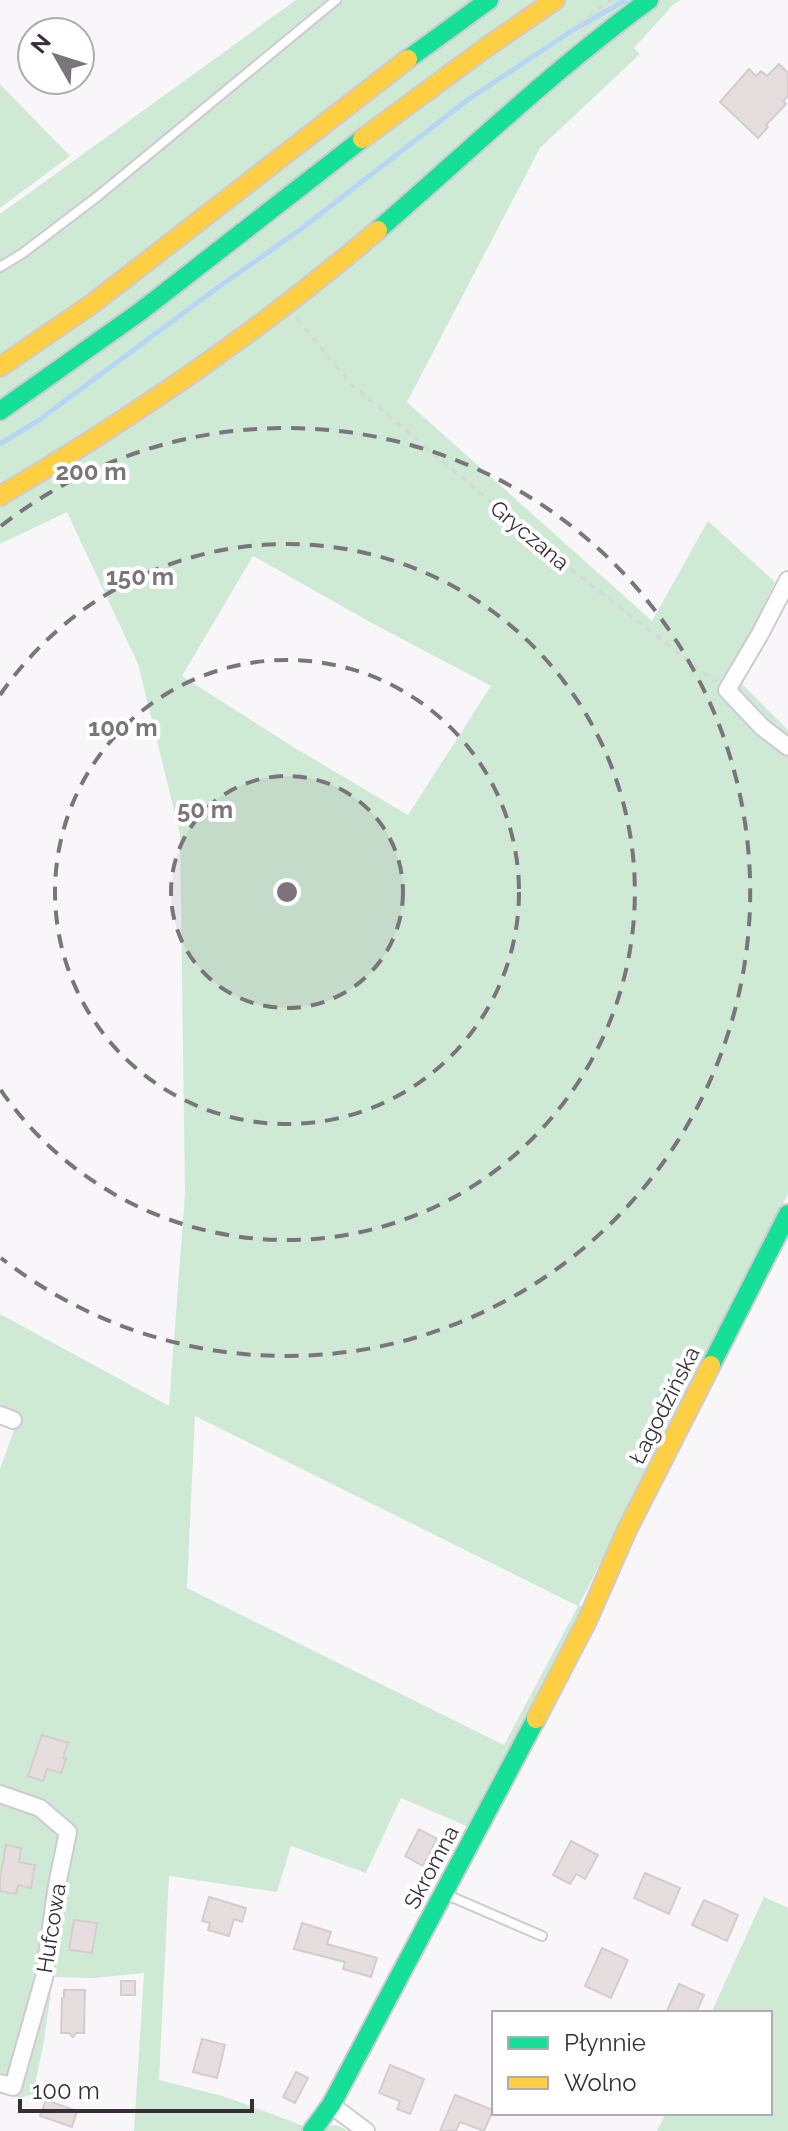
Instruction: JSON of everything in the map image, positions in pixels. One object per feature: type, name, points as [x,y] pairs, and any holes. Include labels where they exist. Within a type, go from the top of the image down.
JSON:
[{"type":"main road","points":[[0,367],[92,304],[489,0]]},
{"type":"main road","points":[[0,411],[112,333],[428,89],[555,0]]},
{"type":"main road","points":[[0,496],[98,439],[287,307],[409,204],[557,69],[649,0]]},
{"type":"main road","name":"Łagodzińska","points":[[587,1621],[627,1530],[788,1214]]},
{"type":"main road","name":"Skromna","points":[[312,2131],[331,2105],[587,1621]]},
{"type":"street","points":[[788,580],[727,690],[762,727],[788,747]]},
{"type":"street","name":"Hufcowa","points":[[0,1794],[40,1808],[68,1832],[44,1978],[13,2087],[0,2083]]},
{"type":"street","points":[[331,2105],[366,2131]]},
{"type":"lane","points":[[0,267],[98,196],[336,0]]},
{"type":"lane","points":[[444,1893],[542,1936]]},
{"type":"path","points":[[581,22],[611,0]]},
{"type":"path","name":"Gryczana","points":[[287,307],[352,385],[572,570],[727,690]]},
{"type":"green space","points":[[296,0],[681,0],[634,48],[640,54],[540,148],[407,402],[652,621],[708,521],[775,582],[731,673],[788,730],[788,1194],[579,1605],[598,1616],[485,1834],[401,1798],[366,1873],[291,1846],[277,1892],[169,1876],[159,2080],[226,2097],[309,2128],[337,2125],[349,2131],[134,2131],[144,1973],[94,1978],[53,1977],[33,2094],[20,2098],[0,2091],[0,1469],[20,1414],[0,1406],[0,1314],[169,1406],[185,1194],[180,834],[138,664],[67,512],[0,544],[0,214]],"holes":[[[253,556],[491,686],[408,815],[182,676]],[[195,1416],[578,1606],[504,1745],[187,1588]]]},
{"type":"green space","points":[[0,84],[70,156],[0,208]]},
{"type":"green space","points":[[764,1897],[788,1908],[788,2131],[657,2131],[665,2115],[772,2115],[772,2011],[712,2011]]},
{"type":"building","points":[[779,64],[788,73],[788,96],[783,101],[786,104],[758,138],[720,102],[749,69],[756,76],[761,71],[767,76]]},
{"type":"building","points":[[42,1735],[68,1743],[61,1773],[47,1769],[43,1781],[28,1776]]},
{"type":"building","points":[[419,1829],[437,1839],[423,1866],[405,1856]]},
{"type":"building","points":[[571,1841],[598,1855],[585,1879],[576,1874],[570,1884],[553,1875]]},
{"type":"building","points":[[6,1845],[21,1848],[19,1862],[35,1865],[31,1888],[18,1885],[16,1894],[0,1891]]},
{"type":"building","points":[[645,1873],[680,1888],[669,1914],[634,1898]]},
{"type":"building","points":[[209,1897],[246,1908],[242,1922],[234,1919],[229,1936],[208,1930],[210,1923],[202,1921]]},
{"type":"building","points":[[704,1900],[738,1915],[727,1941],[692,1925]]},
{"type":"building","points":[[74,1920],[97,1923],[92,1953],[69,1950]]},
{"type":"building","points":[[302,1923],[331,1932],[327,1944],[377,1958],[371,1977],[343,1969],[345,1962],[294,1949]]},
{"type":"building","points":[[602,1948],[628,1960],[611,1998],[585,1986]]},
{"type":"building","points":[[121,1981],[135,1981],[135,1995],[121,1995]]},
{"type":"building","points":[[679,1984],[704,1995],[697,2011],[667,2011]]},
{"type":"building","points":[[64,1990],[85,1990],[84,2033],[76,2033],[73,2037],[69,2033],[61,2033]]},
{"type":"building","points":[[202,2039],[225,2045],[217,2078],[193,2072]]},
{"type":"building","points":[[390,2065],[424,2079],[410,2114],[397,2109],[400,2101],[379,2093]]},
{"type":"building","points":[[296,2072],[308,2078],[295,2103],[283,2097]]},
{"type":"building","points":[[455,2095],[492,2110],[484,2131],[460,2122],[456,2131],[440,2131]]},
{"type":"building","points":[[46,2100],[77,2111],[72,2127],[40,2116]]},
{"type":"waterway","points":[[0,444],[39,420],[301,229],[466,101],[573,30],[626,0]]},
{"type":"traffic: fast","points":[[408,59],[489,0]]},
{"type":"traffic: fast","points":[[378,230],[545,83],[649,0]]},
{"type":"traffic: fast","points":[[0,411],[141,311],[362,139]]},
{"type":"traffic: fast","points":[[711,1365],[788,1214]]},
{"type":"traffic: fast","points":[[312,2131],[331,2105],[536,1719]]},
{"type":"traffic: slow","points":[[362,139],[555,0]]},
{"type":"traffic: slow","points":[[0,367],[92,304],[408,59]]},
{"type":"traffic: slow","points":[[0,496],[99,435],[242,338],[378,230]]},
{"type":"traffic: slow","points":[[536,1719],[711,1365]]}]
